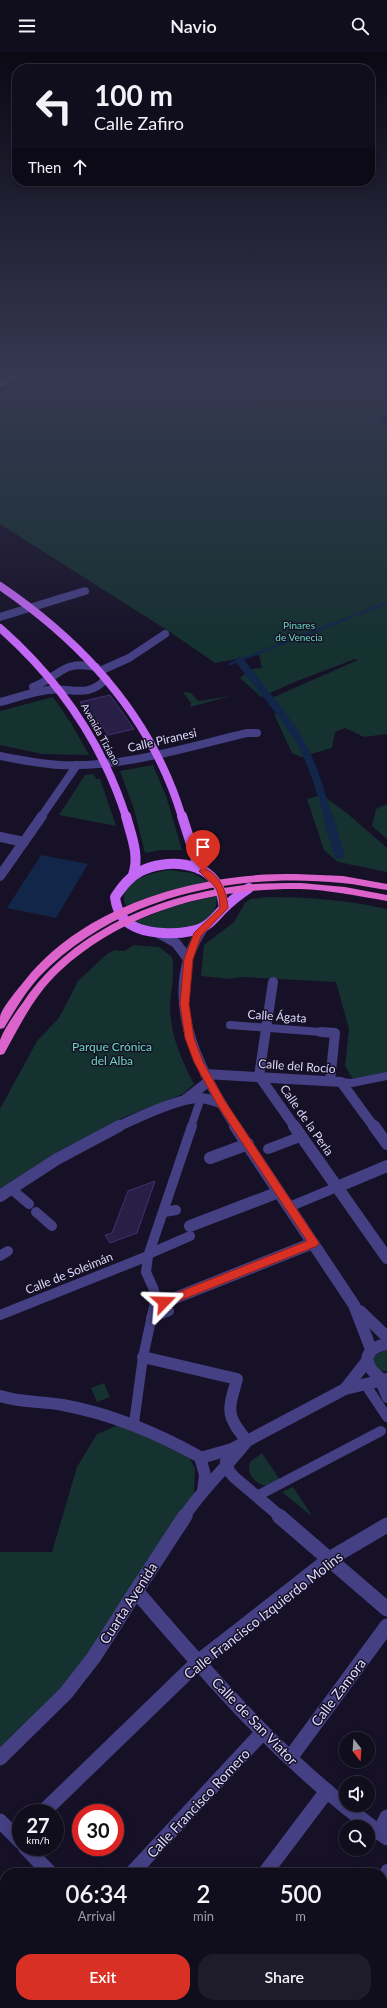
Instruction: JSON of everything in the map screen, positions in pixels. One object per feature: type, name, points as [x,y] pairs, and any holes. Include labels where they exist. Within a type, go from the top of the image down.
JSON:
[{"type":"highway","points":[[0,1025],[10,1008],[37,973],[57,953],[89,930],[219,887],[253,878],[323,877],[387,886]]},
{"type":"highway","points":[[219,887],[249,888],[293,886],[324,888],[350,890],[387,898]]},
{"type":"highway","points":[[0,1051],[28,1002],[56,970],[87,944],[123,918]]},
{"type":"main road","points":[[0,586],[31,608],[64,636],[98,669],[132,710],[157,753],[178,801],[199,869]]},
{"type":"main road","name":"Avenida Tiziano","points":[[0,628],[51,678],[80,717],[106,764],[116,789],[130,833],[136,866],[133,875]]},
{"type":"main road","points":[[224,908],[219,887],[210,875],[199,869],[184,865],[168,864],[146,868],[133,875],[119,889],[115,897],[115,902],[123,918],[142,929],[158,933],[180,932],[204,926],[249,888]]},
{"type":"street","points":[[0,617],[86,591]]},
{"type":"street","points":[[0,696],[43,684],[60,670],[70,666],[82,665],[98,669],[129,658],[165,634]]},
{"type":"street","points":[[0,702],[48,690],[79,692],[91,690],[101,685],[106,679]]},
{"type":"street","name":"Calle Piranesi","points":[[0,756],[35,763],[77,765],[106,764],[247,733],[257,733]]},
{"type":"street","points":[[0,876],[77,765]]},
{"type":"street","points":[[0,837],[24,842]]},
{"type":"street","points":[[204,926],[194,940],[188,959],[185,997],[186,1022],[194,1051],[222,1104],[354,1305],[366,1334],[371,1370],[385,1379],[382,1386],[387,1398]]},
{"type":"street","points":[[158,933],[176,943],[188,959]]},
{"type":"street","points":[[259,1076],[273,982]]},
{"type":"street","name":"Calle Ágata","points":[[230,1025],[321,1032]]},
{"type":"street","points":[[321,1032],[335,1033],[336,1082],[387,1144]]},
{"type":"street","name":"Calle del Rocío","points":[[207,1078],[259,1076],[352,1083],[387,1076]]},
{"type":"street","name":"Calle de la Perla","points":[[259,1076],[387,1258]]},
{"type":"street","points":[[181,1102],[198,1091],[207,1078]]},
{"type":"street","points":[[0,1196],[52,1162],[101,1134],[154,1111],[181,1102],[201,1098],[222,1104]]},
{"type":"street","points":[[134,1424],[144,1357],[155,1302],[154,1290],[146,1272],[150,1254],[201,1098]]},
{"type":"street","points":[[268,1149],[302,1136]]},
{"type":"street","points":[[211,1161],[248,1144]]},
{"type":"street","points":[[289,1207],[387,1166]]},
{"type":"street","name":"Calle de Soleimán","points":[[0,1315],[150,1254],[188,1230],[279,1192]]},
{"type":"street","points":[[16,1193],[29,1204]]},
{"type":"street","points":[[164,1212],[176,1210]]},
{"type":"street","points":[[36,1212],[52,1226]]},
{"type":"street","points":[[151,1318],[167,1306],[313,1243]]},
{"type":"street","points":[[354,1305],[387,1337]]},
{"type":"street","points":[[369,1355],[376,1346],[387,1344]]},
{"type":"street","name":"Cuarta Avenida","points":[[345,1389],[369,1355]]},
{"type":"street","points":[[144,1357],[237,1379],[229,1416],[232,1423],[247,1441]]},
{"type":"street","name":"Cuarta Avenida","points":[[200,1457],[232,1449],[345,1389],[385,1379]]},
{"type":"street","points":[[369,1390],[387,1416]]},
{"type":"street","points":[[0,1396],[13,1400],[62,1405],[134,1424],[172,1441],[200,1457],[205,1475],[203,1491]]},
{"type":"street","points":[[257,1496],[381,1431]]},
{"type":"street","name":"Cuarta Avenida","points":[[0,1758],[66,1693],[94,1657],[203,1491],[227,1467],[247,1441]]},
{"type":"street","points":[[232,1449],[226,1456],[227,1467],[234,1477],[331,1558],[387,1609]]},
{"type":"street","name":"Calle Francisco Izquierdo Molins","points":[[51,1804],[198,1662],[331,1558],[387,1525]]},
{"type":"street","name":"Calle de San Viator","points":[[136,1591],[198,1662],[263,1732],[327,1792],[383,1835]]},
{"type":"street","name":"Calle Zamora","points":[[290,1758],[387,1626]]},
{"type":"street","name":"Calle Francisco Romero","points":[[137,1868],[263,1732]]},
{"type":"street","points":[[269,1868],[327,1792]]},
{"type":"street","points":[[383,1835],[387,1817]]},
{"type":"street","points":[[0,1821],[12,1832]]},
{"type":"street","points":[[35,1856],[46,1868]]},
{"type":"green space","name":"Pinares de Venecia","points":[[0,466],[387,466],[387,734],[364,737],[345,728],[335,732],[332,748],[301,757],[292,753],[274,714],[282,710],[267,700],[358,660],[355,659],[297,681],[261,697],[240,678],[251,669],[262,668],[259,655],[215,663],[170,632],[0,524]]},
{"type":"green space","points":[[183,692],[191,693],[198,701],[231,696],[190,707],[191,703]]},
{"type":"green space","points":[[53,697],[71,723],[89,755],[42,754],[0,745],[0,711]]},
{"type":"green space","points":[[153,765],[166,796],[182,850],[161,850],[145,853],[134,809],[120,771]]},
{"type":"green space","points":[[94,774],[96,779],[100,779],[116,826],[59,815],[85,775]]},
{"type":"green space","points":[[322,795],[348,814],[387,848],[387,872],[338,862],[324,850],[307,799]]},
{"type":"green space","points":[[387,804],[387,839],[372,826],[376,809]]},
{"type":"green space","points":[[168,870],[192,873],[209,882],[162,893],[126,906],[124,898],[125,891],[130,885],[144,876]]},
{"type":"green space","points":[[217,896],[216,907],[206,921],[199,925],[168,929],[141,925],[134,922],[174,906]]},
{"type":"green space","points":[[268,897],[328,900],[357,903],[387,909],[387,1072],[353,1079],[345,1066],[349,1029],[336,982],[242,977],[230,979],[201,976],[204,945],[234,922],[245,903],[251,899]]},
{"type":"green space","name":"Parque Crónica del Alba","points":[[134,945],[159,947],[172,957],[173,975],[170,1016],[177,1046],[194,1084],[183,1094],[124,1117],[57,1152],[0,1189],[0,1109],[37,1041],[59,1018],[78,981],[107,954],[115,950],[124,951]]},
{"type":"green space","points":[[387,1350],[387,1371],[382,1371],[373,1363],[373,1358],[379,1353]]},
{"type":"green space","points":[[104,1383],[110,1397],[97,1402],[91,1388]]},
{"type":"green space","points":[[121,1424],[189,1457],[195,1469],[194,1493],[76,1675],[0,1750],[0,1552],[52,1552],[77,1467],[97,1434]]},
{"type":"green space","points":[[262,1453],[280,1480],[267,1486],[255,1481],[249,1470],[250,1462]]},
{"type":"green space","points":[[293,1487],[311,1514],[310,1515],[282,1492]]},
{"type":"water","points":[[41,855],[88,864],[56,918],[7,908]]},
{"type":"building","points":[[110,695],[134,729],[108,735],[98,720],[93,721],[80,702]]},
{"type":"building","points":[[155,1181],[137,1233],[110,1243],[105,1235],[112,1233],[128,1191]]},
{"type":"waterway","points":[[230,664],[387,603]]},
{"type":"waterway","points":[[240,661],[280,713],[302,745],[314,771],[328,817]]},
{"type":"waterway","points":[[328,816],[339,854]]},
{"type":"route","points":[[164,1302],[313,1243],[222,1104],[198,1062],[190,1038],[184,1004],[188,959],[197,934],[224,908],[222,893],[216,881],[203,871]]}]
